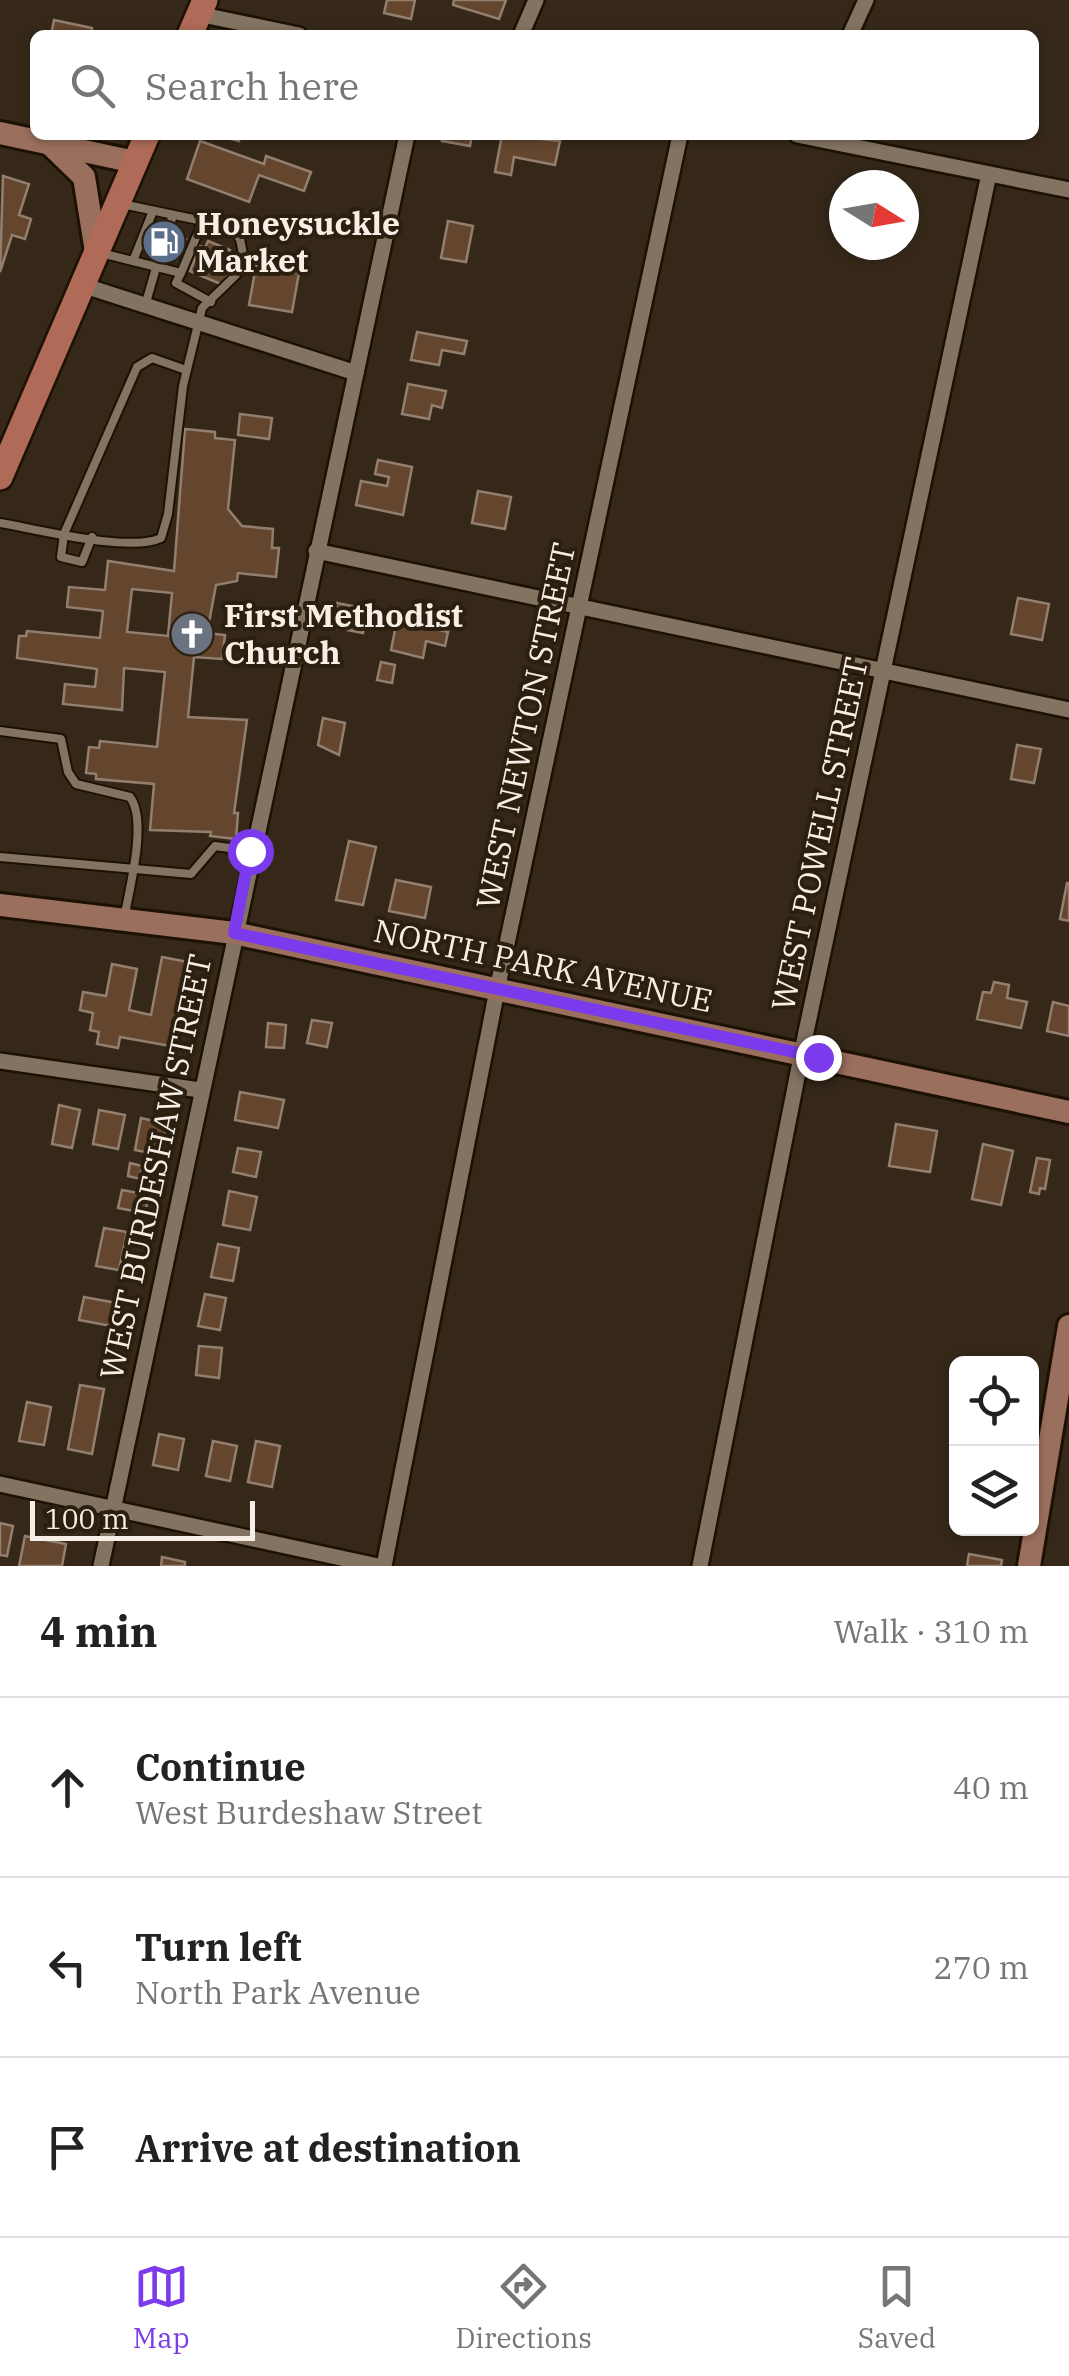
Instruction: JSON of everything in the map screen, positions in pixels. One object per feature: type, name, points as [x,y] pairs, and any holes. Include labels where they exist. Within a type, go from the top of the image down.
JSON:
[{"type":"main road","points":[[0,477],[145,140]]},
{"type":"street","points":[[523,30],[536,0]]},
{"type":"street","points":[[852,30],[866,0]]},
{"type":"street","points":[[198,16],[272,30]]},
{"type":"street","points":[[0,133],[30,139]]},
{"type":"street","points":[[34,140],[135,162]]},
{"type":"street","points":[[48,143],[63,140]]},
{"type":"street","name":"WEST BURDESHAW STREET","points":[[101,1566],[250,851],[406,140]]},
{"type":"street","name":"WEST NEWTON STREET","points":[[381,1566],[497,990],[679,140]]},
{"type":"street","points":[[823,140],[1069,190]]},
{"type":"street","points":[[48,143],[84,176],[90,192],[96,252]]},
{"type":"street","name":"WEST POWELL STREET","points":[[700,1566],[802,1054],[989,174]]},
{"type":"street","points":[[82,285],[356,373]]},
{"type":"street","points":[[316,551],[1069,710]]},
{"type":"street","name":"NORTH PARK AVENUE","points":[[0,905],[234,933],[1069,1112]]},
{"type":"street","points":[[0,1061],[200,1090]]},
{"type":"street","points":[[1029,1566],[1061,1430],[1069,1326]]},
{"type":"street","points":[[0,1484],[381,1566]]},
{"type":"lane","points":[[0,523],[96,538],[150,542],[160,538],[186,370],[202,308],[236,275],[243,254],[240,239],[231,227],[117,204]]},
{"type":"lane","points":[[134,261],[153,211]]},
{"type":"lane","points":[[168,232],[173,215]]},
{"type":"lane","points":[[203,222],[176,283],[211,302]]},
{"type":"lane","points":[[96,252],[180,273]]},
{"type":"lane","points":[[146,306],[160,254]]},
{"type":"lane","points":[[96,538],[86,557],[73,563],[60,558],[64,534],[137,367],[152,358],[186,370]]},
{"type":"lane","points":[[0,731],[56,737],[64,746],[68,772],[80,787],[130,797],[138,812],[124,920]]},
{"type":"lane","points":[[0,857],[191,874],[215,846],[250,851]]},
{"type":"building","points":[[387,0],[415,0],[411,19],[384,13]]},
{"type":"building","points":[[454,0],[506,0],[499,19],[453,5]]},
{"type":"building","points":[[54,20],[92,28],[92,30],[52,30]]},
{"type":"building","points":[[442,140],[471,140],[470,146]]},
{"type":"building","points":[[501,140],[560,141],[555,165],[514,157],[511,175],[495,172]]},
{"type":"building","points":[[200,141],[264,164],[266,156],[311,172],[304,191],[259,175],[249,202],[187,179]]},
{"type":"building","points":[[3,176],[29,184],[19,215],[31,219],[25,239],[12,235],[0,272]]},
{"type":"building","points":[[448,221],[473,226],[466,262],[441,258]]},
{"type":"building","name":"Honeysuckle Market","points":[[151,224],[186,239],[176,260],[142,246]]},
{"type":"building","points":[[208,241],[230,250],[227,258],[234,261],[223,285],[190,271],[200,246],[205,248]]},
{"type":"building","points":[[256,266],[299,273],[292,312],[249,305]]},
{"type":"building","points":[[417,332],[467,341],[464,354],[442,350],[439,365],[411,360]]},
{"type":"building","points":[[408,384],[446,391],[442,408],[432,405],[429,419],[402,414]]},
{"type":"building","points":[[240,414],[272,418],[269,439],[238,435]]},
{"type":"building","name":"First Methodist Church","points":[[185,429],[215,432],[215,438],[235,440],[228,509],[242,526],[273,529],[272,548],[279,548],[276,577],[238,573],[237,581],[216,585],[207,633],[225,635],[222,659],[194,657],[188,717],[247,720],[234,813],[238,813],[236,839],[210,836],[211,832],[150,830],[154,784],[96,779],[96,774],[86,773],[89,747],[99,748],[100,741],[157,747],[165,672],[124,668],[122,710],[63,704],[65,684],[95,687],[97,669],[17,658],[19,636],[26,636],[27,631],[100,638],[103,611],[67,607],[69,587],[105,590],[108,561],[174,571]],"holes":[[[132,589],[172,593],[168,636],[127,632]]]},
{"type":"building","points":[[378,460],[412,467],[403,515],[356,505],[361,481],[387,486],[389,477],[375,474]]},
{"type":"building","points":[[478,491],[511,497],[505,529],[472,523]]},
{"type":"building","points":[[1018,598],[1049,604],[1042,640],[1011,634]]},
{"type":"building","points":[[337,603],[367,609],[363,633],[332,627]]},
{"type":"building","points":[[397,620],[448,632],[445,646],[426,641],[423,658],[391,650]]},
{"type":"building","points":[[381,662],[395,665],[392,683],[377,680]]},
{"type":"building","points":[[323,718],[345,723],[339,755],[318,745]]},
{"type":"building","points":[[1017,745],[1041,749],[1034,783],[1011,779]]},
{"type":"building","points":[[349,841],[376,847],[363,905],[336,900]]},
{"type":"building","points":[[396,880],[431,887],[425,918],[389,911]]},
{"type":"building","points":[[1069,883],[1069,921],[1060,919]]},
{"type":"building","points":[[162,957],[188,962],[176,1047],[120,1037],[118,1048],[97,1044],[99,1032],[90,1030],[93,1013],[80,1010],[83,992],[106,996],[112,964],[137,969],[129,1010],[151,1015]]},
{"type":"building","points":[[994,982],[1009,985],[1007,998],[1027,1002],[1021,1028],[977,1019],[983,992],[991,993]]},
{"type":"building","points":[[1053,1002],[1069,1006],[1069,1036],[1047,1031]]},
{"type":"building","points":[[312,1020],[332,1023],[327,1047],[307,1043]]},
{"type":"building","points":[[268,1023],[286,1025],[284,1048],[266,1047]]},
{"type":"building","points":[[240,1092],[284,1100],[278,1128],[235,1120]]},
{"type":"building","points":[[59,1105],[80,1110],[72,1148],[52,1144]]},
{"type":"building","points":[[99,1110],[125,1115],[118,1149],[93,1144]]},
{"type":"building","points":[[141,1118],[167,1124],[161,1155],[135,1150]]},
{"type":"building","points":[[896,1124],[937,1131],[930,1172],[889,1166]]},
{"type":"building","points":[[983,1144],[1013,1151],[1001,1205],[972,1199]]},
{"type":"building","points":[[238,1148],[261,1152],[256,1177],[233,1172]]},
{"type":"building","points":[[1037,1158],[1050,1160],[1045,1189],[1040,1188],[1039,1194],[1030,1192]]},
{"type":"building","points":[[130,1163],[142,1166],[140,1179],[128,1176]]},
{"type":"building","points":[[122,1190],[149,1195],[145,1213],[118,1208]]},
{"type":"building","points":[[229,1191],[257,1197],[250,1230],[223,1225]]},
{"type":"building","points":[[104,1228],[127,1232],[119,1270],[96,1266]]},
{"type":"building","points":[[218,1244],[239,1248],[233,1281],[211,1277]]},
{"type":"building","points":[[205,1294],[226,1298],[220,1330],[198,1326]]},
{"type":"building","points":[[84,1297],[122,1304],[117,1327],[79,1320]]},
{"type":"building","points":[[199,1346],[222,1348],[219,1378],[196,1375]]},
{"type":"building","points":[[80,1385],[104,1389],[92,1454],[68,1449]]},
{"type":"building","points":[[27,1402],[51,1407],[44,1445],[19,1441]]},
{"type":"building","points":[[159,1434],[184,1439],[178,1470],[153,1465]]},
{"type":"building","points":[[213,1441],[237,1446],[230,1481],[206,1476]]},
{"type":"building","points":[[256,1441],[280,1446],[272,1487],[248,1482]]},
{"type":"building","points":[[0,1523],[13,1526],[7,1556],[0,1555]]},
{"type":"building","points":[[25,1536],[66,1544],[62,1566],[19,1566]]},
{"type":"building","points":[[969,1554],[1002,1560],[1001,1566],[967,1566]]},
{"type":"building","points":[[162,1557],[185,1562],[185,1566],[161,1566]]},
{"type":"place","name":"Honeysuckle Market","points":[[164,242]]},
{"type":"place","name":"First Methodist Church","points":[[192,634]]},
{"type":"route","points":[[250,851],[234,933],[818,1057]]}]
